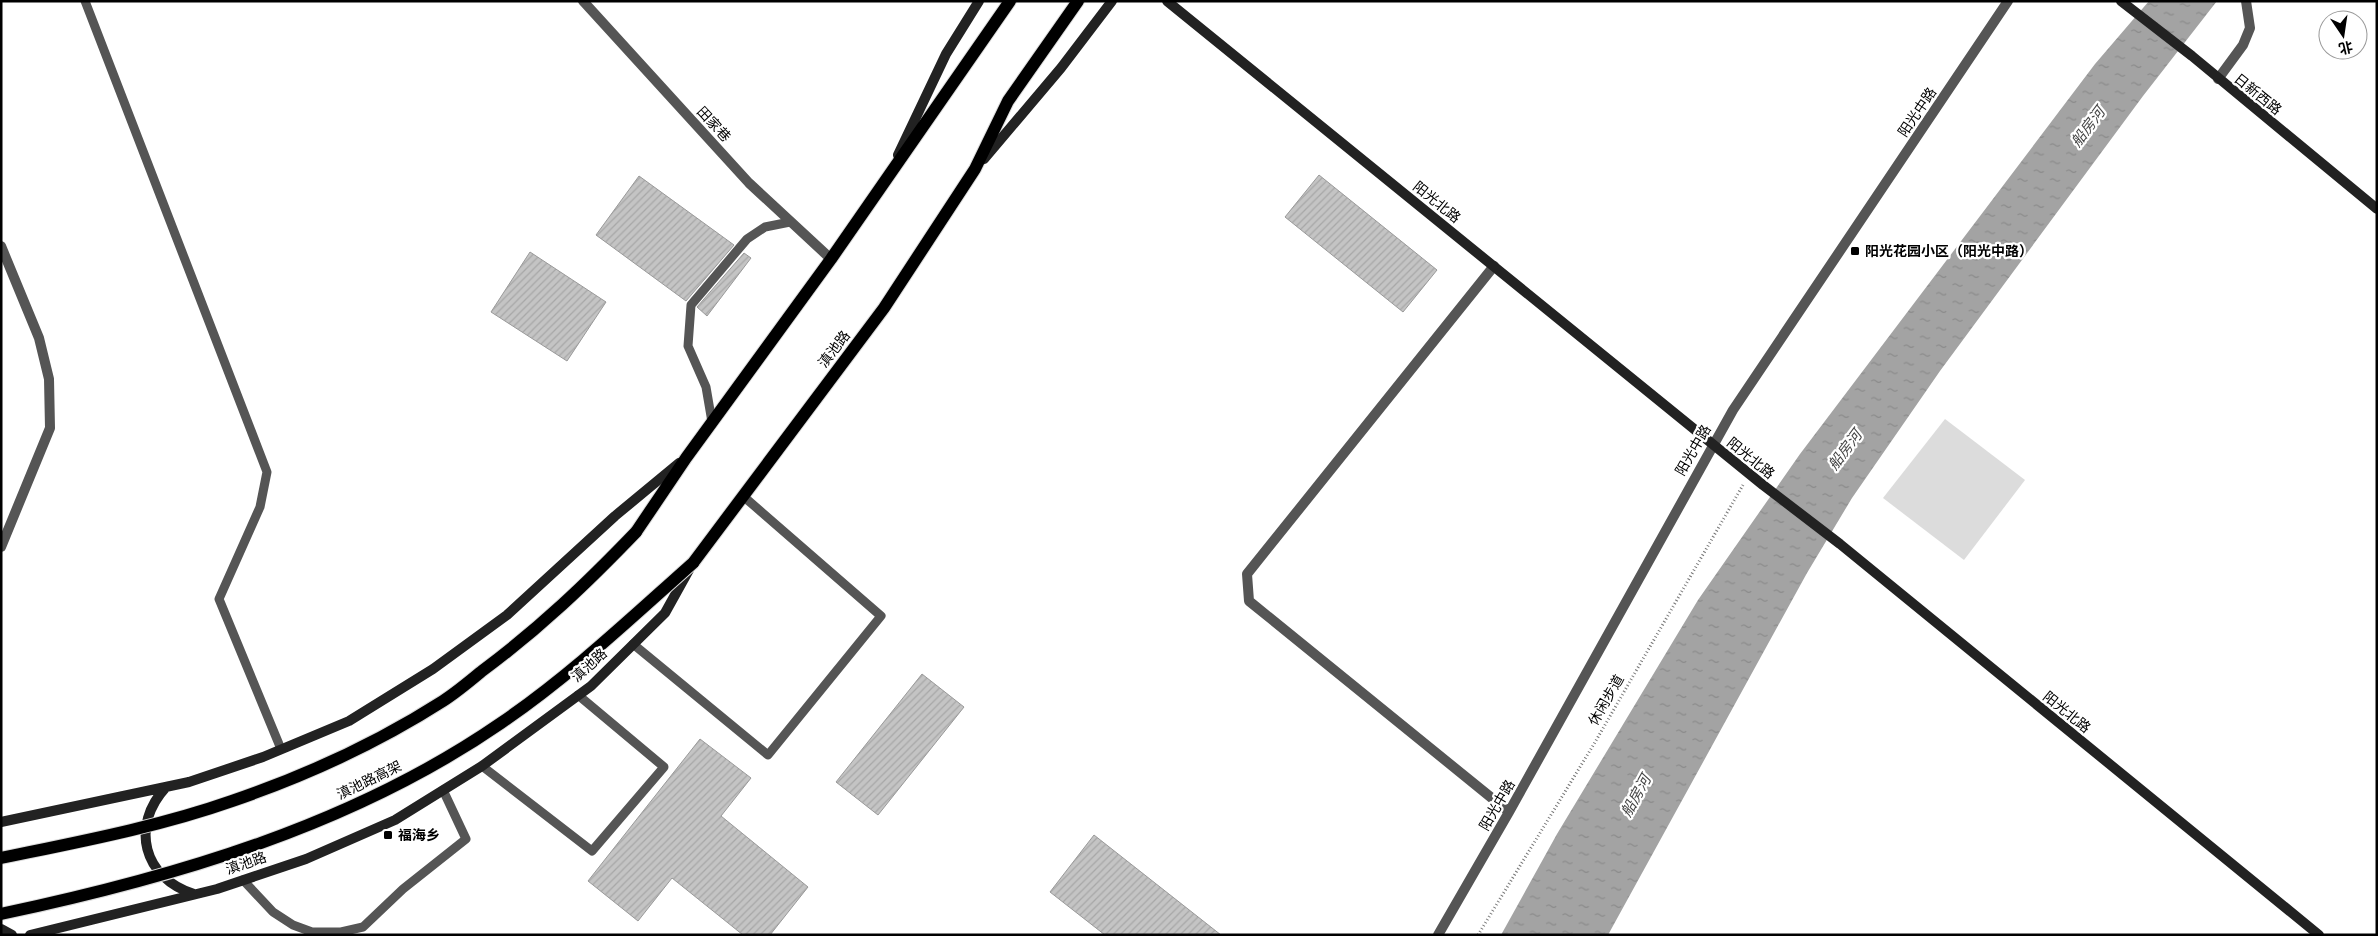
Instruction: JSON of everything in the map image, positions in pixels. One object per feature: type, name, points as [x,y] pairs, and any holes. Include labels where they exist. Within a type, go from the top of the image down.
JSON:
[{"type":"main road","name":"滇池路","points":[[693,563],[884,308],[975,169],[1008,101],[1078,1]]},
{"type":"main road","points":[[1,858],[139,827],[231,802],[304,773],[376,739],[444,700],[513,648],[577,593],[636,532],[686,458],[831,258],[1008,4]]},
{"type":"main road","name":"滇池路高架","points":[[1,914],[173,872],[312,822],[395,786],[501,723],[563,676],[693,563]]},
{"type":"street","name":"田家巷","points":[[583,1],[749,183],[831,258]]},
{"type":"street","points":[[887,178],[946,54],[979,1]]},
{"type":"street","name":"滇池路","points":[[975,169],[1061,68],[1112,1]]},
{"type":"street","name":"阳光北路","points":[[1167,1],[1763,485],[1840,544],[2306,931],[2319,935]]},
{"type":"street","name":"阳光中路","points":[[1438,935],[1509,812],[1712,443],[2008,1]]},
{"type":"street","points":[[2218,79],[2242,45],[2250,28],[2246,1]]},
{"type":"street","name":"日新西路","points":[[2125,4],[2192,56],[2377,209]]},
{"type":"street","points":[[1,246],[39,338],[49,379],[50,428],[1,547]]},
{"type":"street","points":[[1494,266],[1247,574],[1249,601],[1509,812]]},
{"type":"street","points":[[1,822],[198,779],[282,749],[349,721],[433,669],[507,615],[614,516],[686,458]]},
{"type":"street","name":"滇池路","points":[[30,935],[195,894],[243,880],[306,859],[385,825],[482,766],[591,686],[665,613],[693,563]]},
{"type":"street","points":[[166,787],[157,797],[149,814],[145,832],[146,845],[153,862],[163,877],[183,891],[195,894]]},
{"type":"street","points":[[1,929],[12,935]]},
{"type":"lane","points":[[85,1],[267,472],[260,507],[219,599],[282,749]]},
{"type":"lane","points":[[712,422],[706,387],[688,346],[691,305],[747,239],[765,227],[790,222]]},
{"type":"lane","points":[[633,644],[768,755],[881,616],[743,496]]},
{"type":"lane","points":[[482,766],[592,851],[664,767],[578,695]]},
{"type":"lane","points":[[243,880],[273,912],[293,925],[312,932],[341,932],[363,927],[403,889],[466,839],[443,790]]},
{"type":"path","name":"休闲步道","points":[[1478,935],[1594,744],[1750,474]]},
{"type":"shaded area","points":[[1945,419],[2025,480],[1964,560],[1883,498]]},
{"type":"water","name":"船房河","points":[[2149,1],[2217,1],[2143,96],[1940,371],[1852,498],[1807,573],[1608,935],[1501,935],[1557,834],[1698,600],[1800,454],[2095,64]]},
{"type":"building","points":[[1319,175],[1437,270],[1403,312],[1285,217]]},
{"type":"building","points":[[639,176],[734,245],[686,301],[596,235]]},
{"type":"building","points":[[530,252],[606,302],[567,361],[491,312]]},
{"type":"building","points":[[744,253],[751,258],[707,316],[697,307]]},
{"type":"building","points":[[922,674],[964,707],[878,815],[836,782]]},
{"type":"building","points":[[700,739],[751,778],[721,816],[808,887],[770,935],[743,935],[672,878],[638,921],[588,881]]},
{"type":"building","points":[[1094,835],[1221,935],[1105,935],[1050,892]]},
{"type":"place","name":"阳光花园小区（阳光中路）","points":[[1855,251]]},
{"type":"place","name":"福海乡","points":[[388,835]]}]
